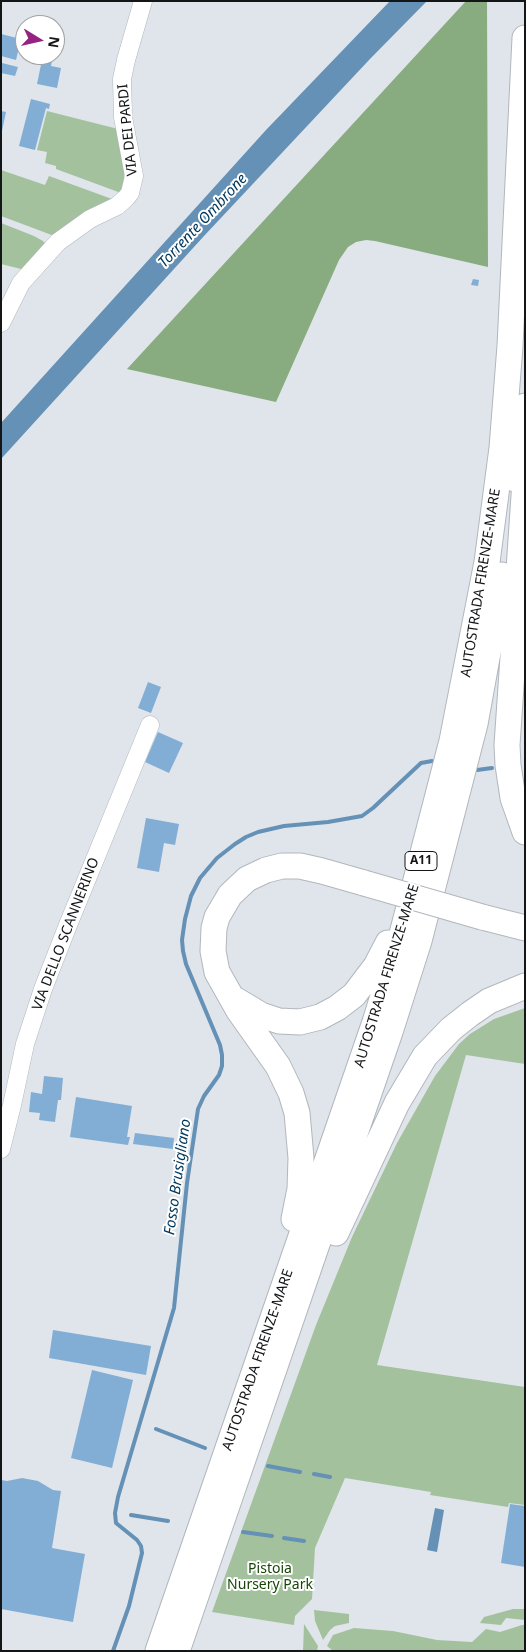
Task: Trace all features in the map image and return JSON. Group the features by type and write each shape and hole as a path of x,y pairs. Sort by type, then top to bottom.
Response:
{"highway":[{"name":"AUTOSTRADA FIRENZE-MARE","path":"178,1651 251,1410 401,938 452,742 487,562 502,448 510,346 525,38"},
{"name":"AUTOSTRADA FIRENZE-MARE","path":"158,1651 251,1410 390,1032 419,941 475,724 486,670 506,545 525,406"},
{"path":"525,482 507,745 513,798 525,832"},
{"path":"230,996 261,1015 270,1019 288,1022 310,1020 337,1008 354,994 376,966 391,936 423,855"},
{"path":"251,1410 300,1189 301,1151 297,1113 286,1081 230,996 217,972 212,939 220,911 237,887 256,874 266,870 292,866 316,869 525,928"},
{"path":"251,1410 393,1111 425,1056 439,1040 470,1014 489,1001 525,986"}],"street":[{"name":"VIA DEI PARDI","path":"1,323 21,283 58,242 84,222 117,206 130,193 134,176 123,117 122,79 143,1"},
{"name":"VIA DELLO SCANNERINO","path":"1,1149 25,1044 43,990 150,725"}],"green space":[{"path":"466,1 487,1 488,267 375,241 356,242 348,247 339,260 276,402 127,369"},
{"path":"47,111 118,129 127,173 121,193 56,169 56,166 45,163 47,152 37,150"},
{"path":"1,170 45,185 49,176 112,199 57,237 1,216"},
{"path":"1,223 34,236 46,244 25,270 1,264"},
{"name":"Pistoia Nursery Park","path":"525,1008 525,1064 466,1055 377,1365 525,1387 525,1505 509,1503 508,1507 430,1495 431,1492 345,1478 315,1548 312,1599 295,1616 294,1625 212,1612 316,1325 352,1237 397,1143 435,1076 459,1044 470,1034 494,1019"},
{"path":"513,1609 525,1609 525,1620 506,1618 501,1625 480,1623 484,1617"},
{"path":"314,1610 349,1614 349,1623 335,1626 323,1640 315,1621"},
{"path":"304,1624 318,1646 317,1651 303,1651"},
{"path":"525,1625 525,1651 333,1651 327,1646 333,1635 354,1628 393,1631 437,1640 472,1642 486,1629 500,1632"}],"water":[{"name":"Torrente Ombrone","path":"390,1 427,1 204,236 1,459 1,423 266,130"},
{"path":"435,1508 444,1510 437,1552 427,1550"}],"building":[{"path":"1,34 15,38 15,60 1,56"},
{"path":"2,63 18,67 15,76 1,73"},
{"path":"41,65 51,65 61,68 57,88 37,84"},
{"path":"31,99 50,104 49,109 46,108 35,150 19,146"},
{"path":"1,111 6,112 2,131 1,131"},
{"path":"473,279 479,280 478,286 471,285"},
{"path":"148,682 161,687 151,713 138,708"},
{"path":"158,732 183,743 169,773 145,762"},
{"path":"146,818 179,824 175,845 164,843 159,872 137,868"},
{"path":"44,1076 63,1078 61,1100 58,1100 55,1122 39,1120 40,1113 29,1112 31,1092 42,1094"},
{"path":"76,1097 132,1106 127,1137 130,1137 128,1145 70,1137"},
{"path":"135,1133 174,1138 173,1149 133,1144"},
{"path":"53,1330 151,1346 146,1375 49,1358"},
{"path":"92,1370 133,1380 112,1468 71,1458"},
{"path":"22,1478 38,1481 53,1490 61,1491 52,1548 85,1554 73,1622 1,1609 1,1480 7,1481"},
{"path":"510,1504 525,1506 525,1567 501,1563"}],"waterway":[{"name":"Fosso Brusigliano","path":"113,1651 129,1606 142,1553 141,1546 137,1540 116,1523 115,1513 118,1497 174,1308 187,1183 198,1109 204,1096 219,1075 222,1066 220,1045 186,964 183,951 182,940 185,919 191,896 200,878 217,858 246,837 284,826 328,822 362,816 421,763 432,761"},
{"name":"Fosso Brusigliano","path":"477,770 492,768"},
{"path":"156,1429 205,1448"},
{"path":"268,1466 300,1472"},
{"path":"314,1474 330,1477"},
{"path":"131,1515 168,1521"},
{"path":"243,1532 272,1536"},
{"path":"284,1538 304,1541"}]}
